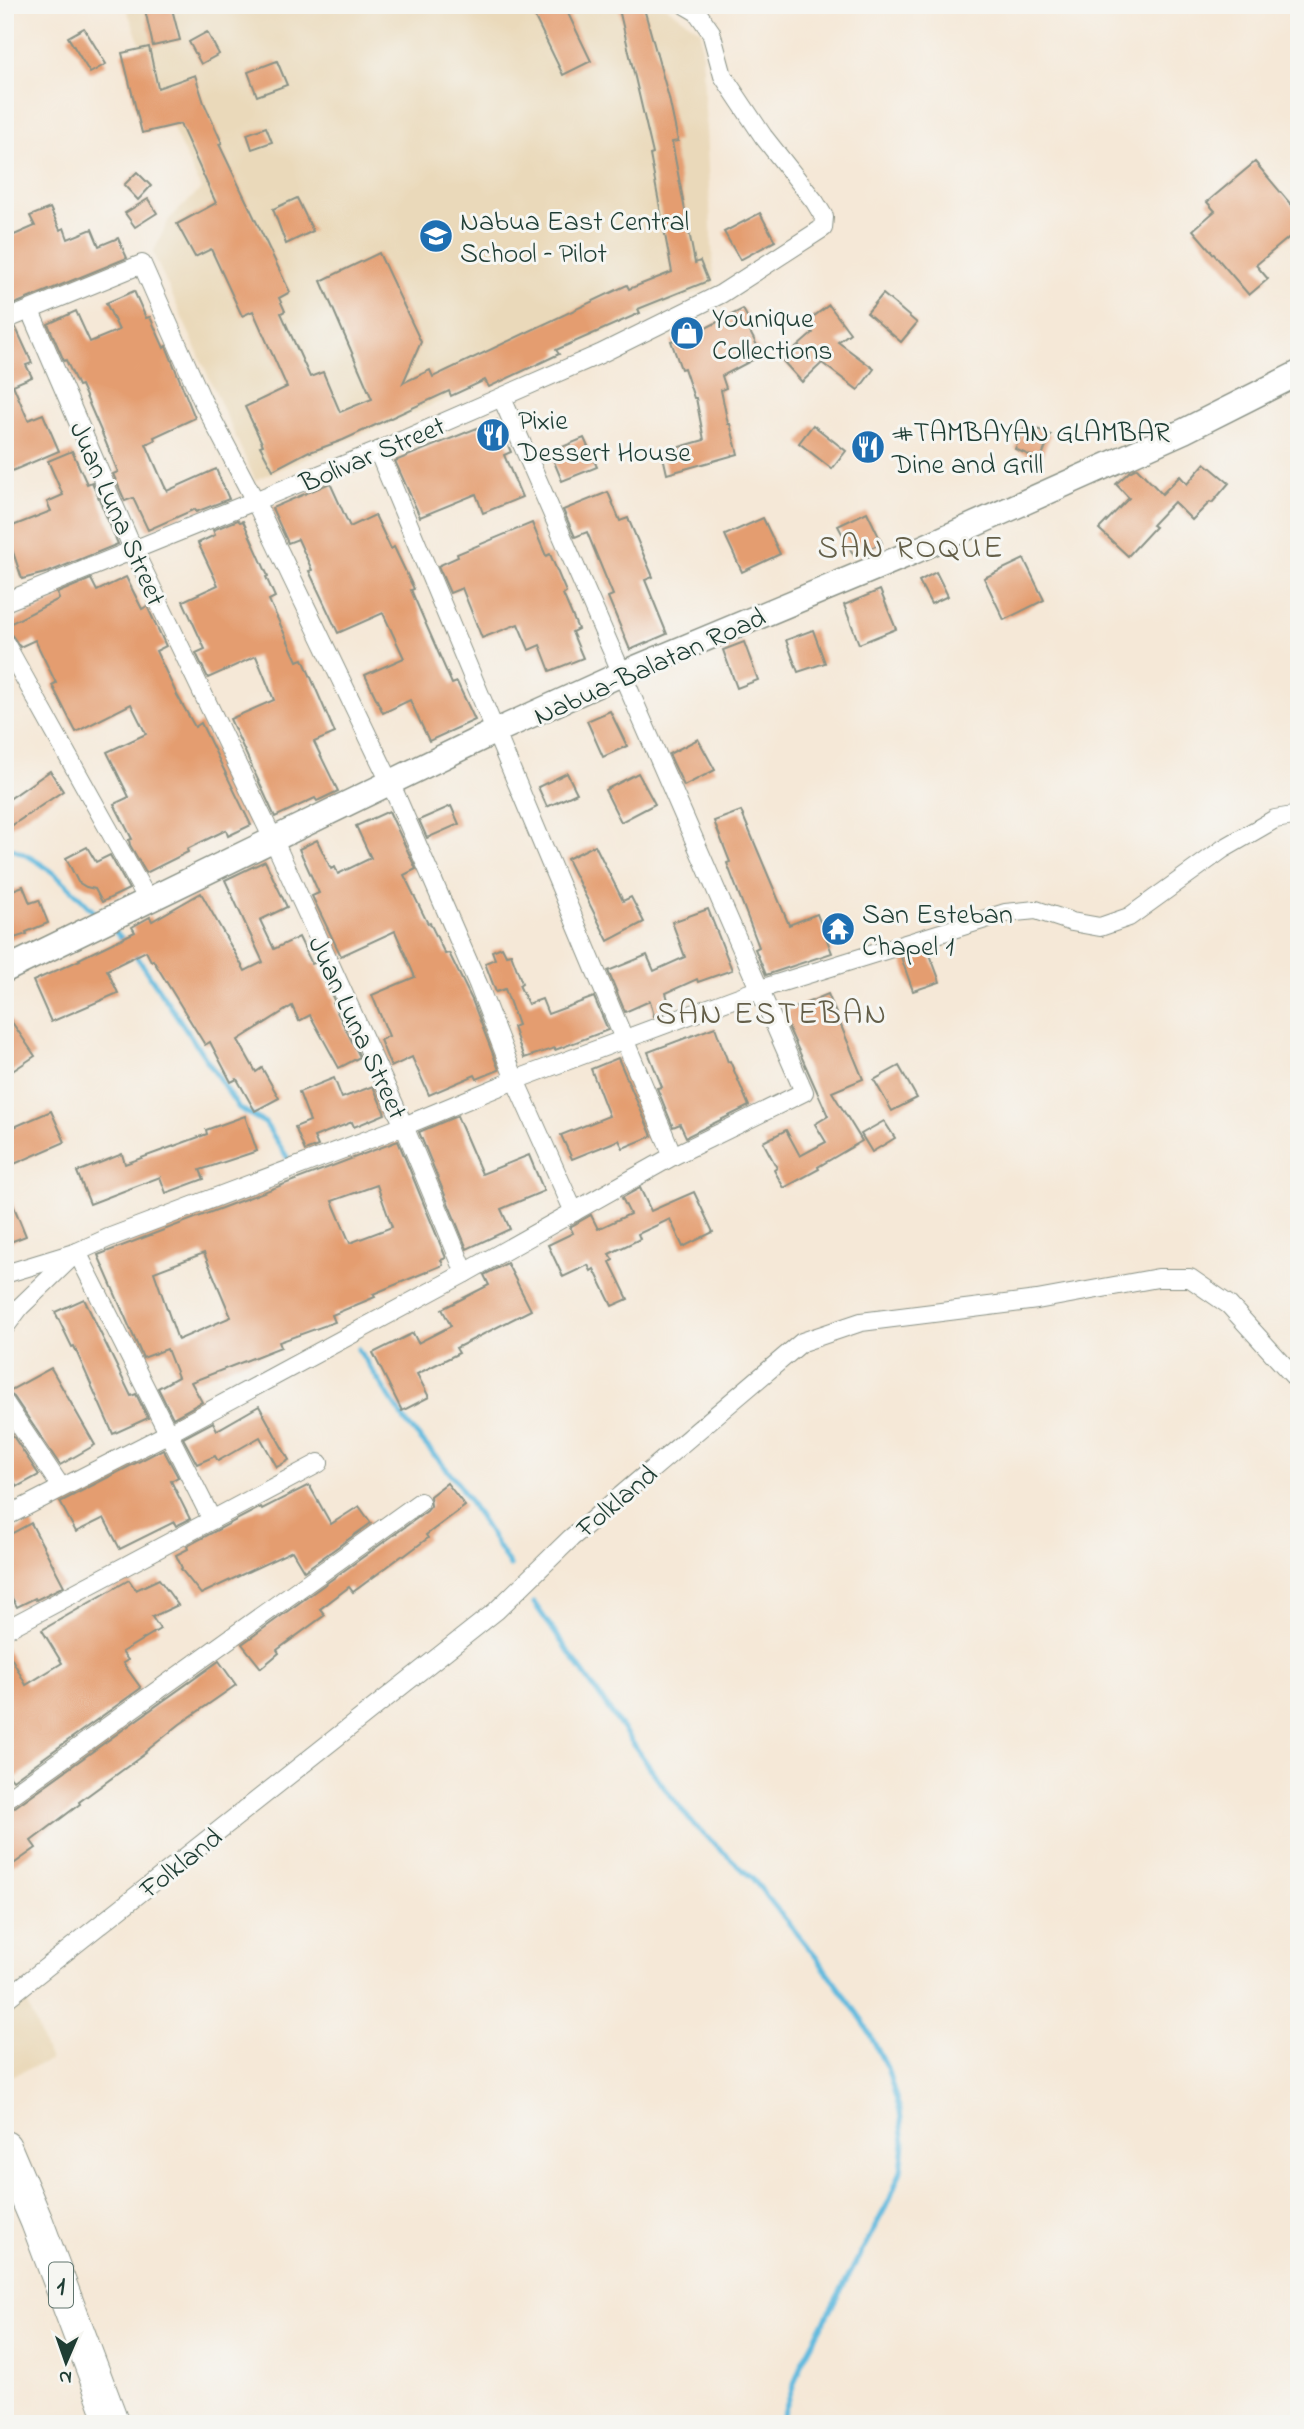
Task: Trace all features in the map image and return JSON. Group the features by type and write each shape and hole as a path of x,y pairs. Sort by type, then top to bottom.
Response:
{"highway":[{"name":"1","path":"5,2147 113,2424"}],"main road":[{"name":"Nabua-Balatan Road","path":"5,970 494,732 621,674 955,533 1184,431 1299,373"}],"street":[{"name":"Bolivar Street","path":"5,602 378,451 600,354 721,294 823,228 824,217 815,202 763,136 723,76 711,32 697,12 685,5"},
{"path":"5,320 142,264 202,400 255,501 390,782 478,984 514,1080 574,1212"},
{"name":"Juan Luna Street","path":"30,311 133,549 274,841 404,1126 465,1273"},
{"path":"5,1517 169,1433 465,1273 673,1156 804,1092 502,398"},
{"path":"378,451 673,1156"},
{"path":"5,643 148,900"},
{"path":"5,1274 77,1252 404,1126 514,1080 760,989 1005,914 1036,910 1072,922 1100,927 1129,918 1223,849 1275,819 1299,815"},
{"path":"5,1326 20,1307 77,1252"},
{"path":"77,1252 212,1520"},
{"name":"Folkland","path":"5,2000 496,1611 571,1538 802,1342 861,1322 1037,1300 1158,1279 1190,1278 1229,1305 1299,1382"},
{"path":"5,1404 61,1487"},
{"path":"5,1630 319,1463"},
{"path":"5,1800 420,1502"}],"shaded area":[{"name":"Nabua East Central School – Pilot","path":"125,5 664,5 701,31 714,285 255,480 153,253 169,219 201,189 176,136"},
{"path":"26,1999 50,2061 5,2078 5,2008"}],"building":[{"path":"144,5 171,5 180,40 153,46"},
{"path":"529,5 564,5 591,61 563,75"},
{"path":"618,5 643,5 678,141 672,142 695,263 700,261 708,281 638,309 640,313 556,350 559,354 489,387 485,380 451,396 449,391 343,440 309,451 273,470 260,446 263,445 245,407 287,387 253,311 242,316 211,249 195,257 177,224 216,203 180,124 142,133 122,53 149,47 158,88 195,75 222,143 219,144 290,292 279,298 285,311 281,313 310,377 323,372 340,412 372,399 321,281 379,253 421,342 403,383 430,370 433,377 627,285 629,289 672,272 650,155 653,154"},
{"path":"84,28 106,64 90,73 68,37"},
{"path":"207,32 219,54 201,64 189,42"},
{"path":"277,61 287,85 257,96 248,72"},
{"path":"266,127 272,142 252,149 247,134"},
{"path":"1255,162 1299,214 1299,229 1256,265 1268,279 1249,295 1193,230 1215,211 1207,202"},
{"path":"137,172 151,186 138,200 124,185"},
{"path":"297,198 313,231 286,244 273,209"},
{"path":"148,199 157,213 135,227 125,213"},
{"path":"50,208 60,230 64,228 68,239 92,229 99,246 118,238 127,258 5,308 5,239 35,226 30,216"},
{"path":"760,213 775,241 740,260 724,232"},
{"path":"134,291 146,318 150,317 164,348 166,346 195,418 154,437 155,440 146,444 164,485 167,491 216,469 229,499 196,512 195,509 148,530 133,498 125,501 113,474 118,472 81,385 78,386 66,360 64,361 48,324 76,311 90,342 119,330 106,303"},
{"path":"883,294 917,323 901,342 867,313"},
{"path":"829,305 850,333 838,342 874,369 858,390 822,363 802,382 782,360 813,333 805,323"},
{"path":"743,309 754,330 750,332 762,355 722,376 726,388 721,390 738,454 667,474 662,452 704,440 696,398 671,341 696,333"},
{"path":"16,328 32,363 26,365 32,377 13,385 28,420 43,414 59,451 5,474 5,331"},
{"path":"497,420 511,452 504,455 522,497 483,513 476,494 420,517 395,461"},
{"path":"1026,424 1051,435 1040,460 1015,449"},
{"path":"813,425 846,451 832,469 799,443"},
{"path":"584,438 597,467 562,481 550,452"},
{"path":"72,451 87,484 92,482 118,544 49,572 22,579 12,549 5,552 5,529 51,511 47,502 63,495 48,461"},
{"path":"1205,463 1229,483 1212,503 1192,520 1174,502 1128,556 1099,529 1129,498 1116,484 1129,472 1137,468 1162,494 1180,476 1187,484"},
{"path":"330,483 350,527 375,515 414,589 411,590 452,684 457,682 475,720 429,741 410,700 383,713 365,675 404,658 383,613 338,633 309,571 312,570 298,539 288,543 272,508"},
{"path":"608,492 620,521 628,518 653,577 645,580 667,634 630,650 608,597 613,595 587,532 575,537 563,510"},
{"path":"867,512 882,543 854,556 838,526"},
{"path":"763,518 780,554 742,572 725,535"},
{"path":"238,520 243,521 268,576 266,577 275,597 269,600 297,661 303,659 335,733 314,742 338,791 317,801 315,798 275,817 230,719 274,700 256,656 208,678 196,653 205,649 183,601 218,585 198,543 215,535 213,530"},
{"path":"532,523 546,556 550,554 566,592 563,594 578,629 572,632 583,658 550,671 540,645 529,650 518,624 482,638 462,588 450,593 438,566 458,557 457,554"},
{"path":"1024,559 1044,600 1004,620 984,578"},
{"path":"936,572 948,596 931,604 919,581"},
{"path":"126,577 142,609 147,606 166,646 156,651 177,695 195,727 201,723 251,825 228,836 226,830 146,873 130,845 129,840 132,839 114,804 129,797 107,752 146,734 131,704 76,732 52,685 56,683 35,640 20,647 11,634 5,632 5,626 59,599 57,593 91,579 97,591"},
{"path":"880,590 896,629 859,644 844,605"},
{"path":"813,630 825,663 798,672 786,640"},
{"path":"744,642 758,680 737,688 723,650"},
{"path":"610,711 627,746 603,757 587,721"},
{"path":"698,739 715,770 684,786 669,754"},
{"path":"50,771 63,791 5,830 5,802"},
{"path":"567,773 577,793 547,807 538,787"},
{"path":"638,773 655,804 621,822 605,790"},
{"path":"451,806 459,824 427,838 419,820"},
{"path":"389,811 416,869 404,875 428,924 430,923 445,954 449,953 472,1000 499,1070 477,1079 475,1075 429,1095 412,1057 391,1067 380,1040 389,1036 372,995 415,977 395,931 341,956 312,896 319,893 299,849 317,840 331,869 335,867 338,874 371,858 356,826"},
{"path":"741,811 789,925 817,914 832,953 766,975 755,949 759,947 714,821"},
{"path":"595,845 623,901 631,897 644,922 608,941 567,859"},
{"path":"87,847 96,862 110,855 129,889 102,902 95,889 78,882 66,858"},
{"path":"265,861 287,907 260,920 274,949 299,937 312,964 316,962 335,1002 333,1004 360,1057 339,1068 310,1015 299,1021 292,1006 238,1040 256,1072 262,1068 279,1098 255,1111 237,1079 231,1082 210,1042 205,1045 146,951 107,970 118,993 51,1022 33,981 135,932 132,927 150,917 152,921 201,893 245,971 263,962 225,880"},
{"path":"23,886 30,903 39,900 48,923 5,941 5,893"},
{"path":"708,909 732,970 698,982 697,979 666,993 671,1010 654,1016 650,1001 625,1012 608,971 647,955 654,971 685,957 672,922"},
{"path":"502,947 506,955 511,954 522,983 519,985 528,1004 542,999 548,1014 594,997 608,1030 555,1050 524,1058 513,1027 518,1025 505,989 496,992 485,963 495,959 492,951"},
{"path":"928,949 940,982 913,991 901,957"},
{"path":"828,994 863,1079 832,1092 862,1141 784,1188 763,1142 786,1130 800,1156 826,1142 815,1124 828,1116 782,1013"},
{"path":"5,1012 35,1056 5,1076"},
{"path":"715,1027 749,1106 686,1137 680,1124 673,1127 657,1088 662,1087 648,1052"},
{"path":"618,1058 652,1136 623,1148 619,1140 572,1159 561,1135 609,1116 591,1069"},
{"path":"899,1066 917,1098 892,1111 874,1080"},
{"path":"334,1078 342,1098 373,1086 385,1114 354,1127 352,1122 314,1137 318,1146 305,1151 295,1127 310,1121 299,1092"},
{"path":"51,1111 65,1142 5,1168 5,1131"},
{"path":"245,1116 257,1151 200,1170 204,1179 166,1193 160,1177 90,1204 77,1172 122,1154 125,1164 207,1134 206,1130"},
{"path":"457,1116 482,1174 529,1155 544,1191 501,1209 510,1229 467,1249 419,1132"},
{"path":"884,1121 895,1138 872,1152 861,1134"},
{"path":"398,1141 446,1258 441,1260 443,1265 373,1294 375,1297 332,1315 335,1322 279,1342 281,1347 191,1382 202,1402 173,1418 158,1388 178,1377 167,1349 143,1358 98,1255","holes":["377,1185 392,1227 350,1243 332,1201","204,1253 231,1317 178,1340 154,1272"]},
{"path":"5,1185 26,1236 5,1244"},
{"path":"640,1188 651,1211 694,1192 713,1232 683,1247 670,1219 638,1234 640,1239 609,1254 613,1260 610,1262 628,1299 612,1306 594,1269 591,1271 588,1265 563,1277 548,1245 573,1233 570,1227 591,1215 598,1229 630,1214 622,1198"},
{"path":"507,1263 531,1310 456,1348 459,1353 417,1374 429,1397 402,1411 373,1353 413,1333 418,1343 451,1326 442,1309 489,1285 484,1275"},
{"path":"84,1299 131,1396 136,1394 148,1418 113,1434 74,1346 72,1347 55,1312"},
{"path":"51,1368 95,1445 60,1465 14,1397 7,1392"},
{"path":"259,1406 289,1460 277,1467 260,1437 218,1461 215,1456 197,1464 183,1438 213,1422 217,1430"},
{"path":"5,1424 39,1475 17,1487 13,1479 5,1484"},
{"path":"163,1449 178,1477 171,1481 190,1519 176,1526 174,1522 120,1549 104,1518 76,1532 60,1502"},
{"path":"447,1483 465,1506 426,1535 428,1538 404,1556 353,1592 349,1587 320,1609 325,1615 277,1650 279,1653 261,1668 242,1644 427,1511 431,1506 430,1496"},
{"path":"309,1485 331,1524 359,1506 371,1523 304,1571 292,1551 201,1594 181,1569 176,1555 188,1549 187,1546 261,1507 262,1509"},
{"path":"31,1523 64,1586 17,1607 5,1585 5,1537"},
{"path":"159,1579 178,1605 152,1617 160,1629 122,1652 128,1660 123,1663 141,1688 13,1780 5,1770 5,1646 26,1685 62,1663 42,1630 129,1580 136,1590"},
{"path":"219,1661 236,1685 180,1724 146,1753 79,1802 80,1804 31,1841 36,1848 5,1870 5,1811 12,1809"}],"waterway":[{"path":"5,846 46,867 99,917"},
{"path":"109,926 127,943"},
{"path":"133,951 239,1108 265,1123 289,1160"},
{"path":"358,1349 405,1421 456,1480 510,1566"},
{"path":"534,1603 663,1786 694,1825 752,1878 816,1957 863,2021 887,2068 900,2111 904,2143 901,2171 889,2201 802,2362 780,2424"}],"place":[{"name":"Nabua East Central School – Pilot","path":"436,236"},
{"name":"Younique Collections","path":"687,333"},
{"name":"Pixie Dessert House","path":"493,435"},
{"name":"#TAMBAYAN GLAMBAR Dine and Grill","path":"868,447"},
{"name":"San Esteban Chapel 1","path":"838,929"}],"district":[{"name":"SAN ROQUE","path":"911,546"},
{"name":"SAN ESTEBAN","path":"772,1012"}]}
